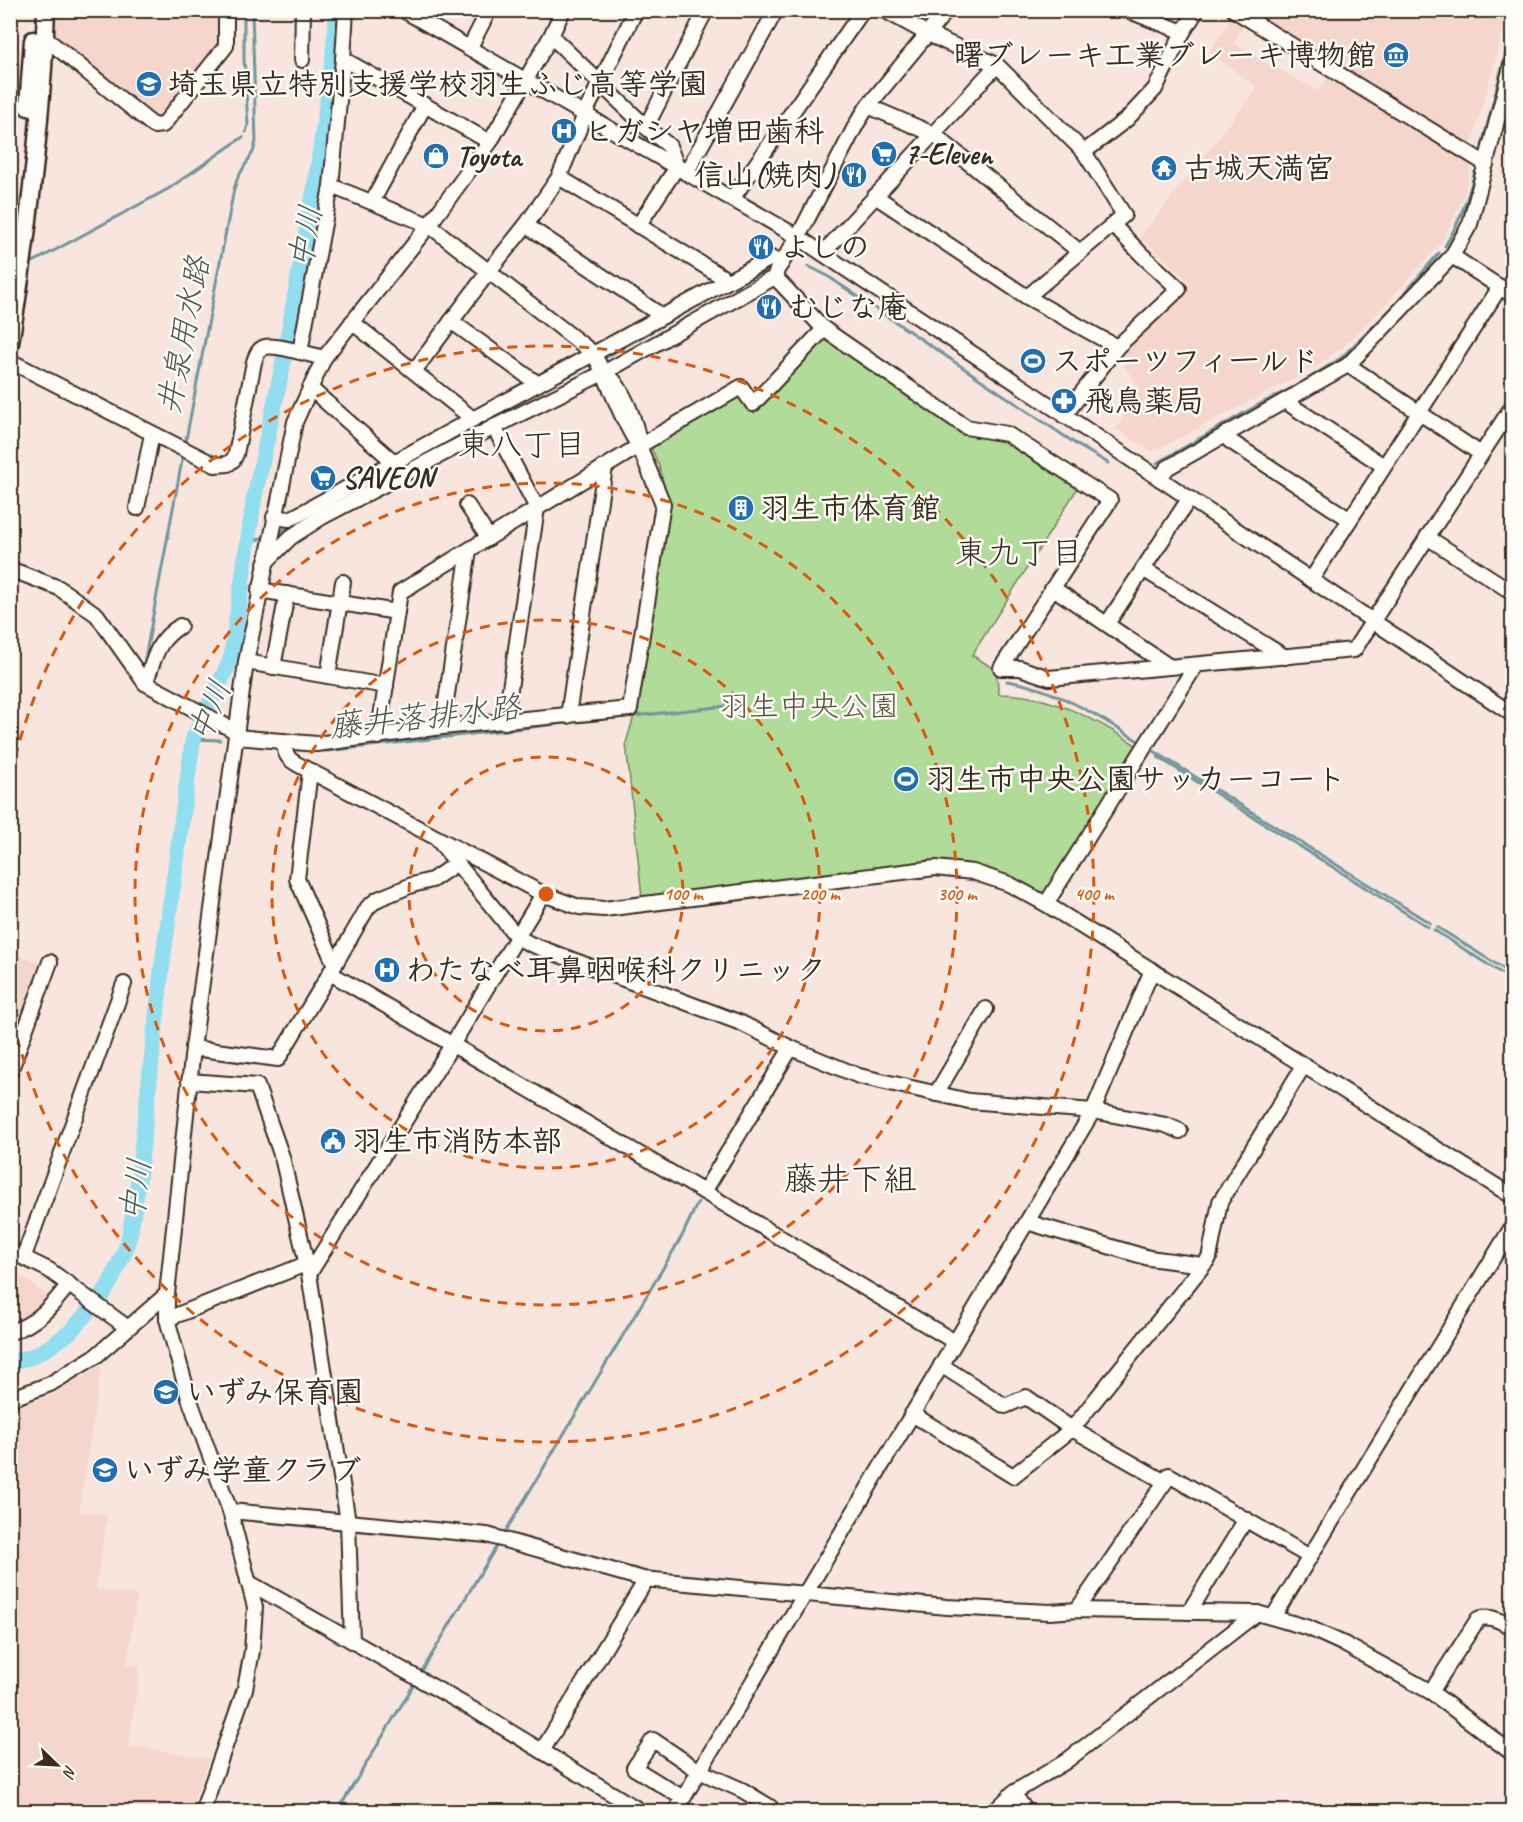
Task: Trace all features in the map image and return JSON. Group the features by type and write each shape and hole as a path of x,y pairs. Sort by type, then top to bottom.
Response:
{"main road":[{"path":"10,266 31,74 34,10"},
{"path":"10,343 22,271 44,66 46,10"}],"street":[{"path":"45,38 154,126 163,125 226,46 226,10"},
{"path":"302,60 303,10"},
{"path":"296,352 331,186 344,59 346,10"},
{"path":"403,10 798,237 1512,714"},
{"path":"469,49 489,10"},
{"path":"202,1812 244,1689 252,1651 255,1607 230,1510 189,1398 167,1319 166,1294 193,1048 246,662 259,590 295,422 324,358 429,225 490,142 551,36 563,10"},
{"path":"414,371 526,225 559,177 600,83 636,10"},
{"path":"646,127 706,10"},
{"path":"638,226 681,170 776,10"},
{"path":"732,199 864,10"},
{"path":"884,10 928,34 997,65 1084,152 1124,215 1027,297"},
{"path":"265,563 291,537 322,517 604,372 775,278 857,123 868,106 947,10"},
{"path":"1127,10 1184,32"},
{"path":"1084,152 1126,119 1155,89 1197,10"},
{"path":"1234,10 1486,164"},
{"path":"551,36 669,146 681,170"},
{"path":"344,59 490,142"},
{"path":"1160,479 1167,468 1348,366 1452,256 1470,224 1512,63"},
{"path":"823,253 997,65"},
{"path":"372,202 425,105"},
{"path":"868,106 933,134 1080,252"},
{"path":"559,177 721,276 726,282"},
{"path":"10,569 59,588 97,615 144,683 236,734 317,744 442,727 630,710 663,504 639,446 638,430 615,380 604,372 593,353 429,225 331,186"},
{"path":"875,196 1027,297 1117,347"},
{"path":"526,225 662,316"},
{"path":"1064,416 1117,347 1179,289 1113,225"},
{"path":"1452,256 1512,295"},
{"path":"274,517 289,519 296,516 771,258 781,264"},
{"path":"775,278 824,329 966,427 1007,434 1110,500 1001,668 1020,668 1049,678 1353,650 1512,410"},
{"path":"1311,580 1500,287"},
{"path":"451,321 538,384"},
{"path":"351,322 488,430 537,508 505,722"},
{"path":"378,737 400,592 639,446 741,387 753,404 824,329"},
{"path":"10,361 215,465 228,464 236,454 256,355 264,347 324,358"},
{"path":"1348,366 1482,454"},
{"path":"310,388 394,462"},
{"path":"1288,400 1292,406 1384,466"},
{"path":"137,508 152,434"},
{"path":"1226,434 1230,441 1349,519"},
{"path":"568,716 605,467"},
{"path":"1107,624 1189,499"},
{"path":"467,505 489,538"},
{"path":"1427,537 1512,592"},
{"path":"442,727 469,550"},
{"path":"1143,569 1285,657"},
{"path":"328,676 343,582"},
{"path":"1053,588 1170,667"},
{"path":"259,590 397,612"},
{"path":"273,667 286,594"},
{"path":"144,683 167,634 180,626"},
{"path":"246,662 386,686"},
{"path":"1046,904 1196,665"},
{"path":"284,741 286,757 310,771 543,894 579,906 604,909 935,868 973,872 1009,884 1046,904 1512,1196"},
{"path":"310,771 297,879 332,969 452,1045 955,1342"},
{"path":"435,835 517,937 530,944 741,1023 791,1048 859,1076 969,1101 1093,1111 1166,1125 1180,1131"},
{"path":"193,1048 278,1059 368,907 378,899 412,885 432,880 457,863"},
{"path":"167,1319 308,1269 452,1045 543,894"},
{"path":"10,1072 50,962"},
{"path":"675,1812 1093,1111 1152,970"},
{"path":"123,1324 75,1288 17,1253 124,984"},
{"path":"936,1094 986,1009"},
{"path":"704,1192 791,1048"},
{"path":"912,1414 1013,1476 1072,1429 1209,1258 1220,1202 1304,1065"},
{"path":"189,1081 257,1086 282,1157 308,1269 348,1522 352,1641"},
{"path":"1027,1222 1149,1258 1203,1265"},
{"path":"1273,1617 1512,1227"},
{"path":"10,1332 22,1329 42,1316 75,1288"},
{"path":"10,1399 50,1384 96,1356 123,1324 166,1294"},
{"path":"941,1365 1005,1406 1026,1397 1072,1429 1165,1482"},
{"path":"1077,1610 1169,1475 1310,1557"},
{"path":"230,1510 487,1535 646,1580 947,1607 1050,1612 1077,1610 1257,1613 1309,1628 1344,1644 1431,1692 1512,1753"},
{"path":"1189,1612 1246,1519"},
{"path":"542,1751 646,1580"},
{"path":"248,1582 542,1751 642,1812"},
{"path":"994,1812 1013,1794 1065,1762 1257,1613"},
{"path":"1431,1692 1478,1619 1490,1617 1512,1627"},
{"path":"683,1798 634,1768 653,1740 699,1771 742,1790 770,1807"},
{"path":"1013,1794 1028,1812"}],"shaded area":[{"name":"埼玉県立特別支援学校羽生ふじ高等学園","path":"55,11 222,11 221,46 160,122 54,39"},
{"path":"1243,11 1508,11 1471,148"},
{"path":"1232,17 1243,25 1234,43 1245,50 1318,91 1330,75 1472,164 1461,203 1441,243 1388,302 1343,347 1290,381 1152,452 1116,429 1141,389 1116,355 1191,283 1140,237 1257,88 1209,52"},
{"path":"11,953 46,965 11,1061"},
{"path":"10,1272 26,1279 49,1298 32,1318 10,1329"},
{"path":"102,1364 79,1511 107,1515 96,1589 137,1595 127,1665 140,1666 129,1746 209,1758 190,1811 11,1811 11,1409 52,1395"}],"green space":[{"name":"羽生中央公園","path":"825,334 965,430 1005,438 1079,486 972,655 996,670 999,694 1037,698 1073,710 1139,747 1046,896 1012,879 976,866 642,898 626,743 636,709 668,503 659,466 650,445 740,392 753,411"}],"waterway":[{"path":"244,10 248,125 246,132"},
{"name":"井泉用水路","path":"185,445 234,189 256,142 252,10"},
{"name":"中川","path":"10,1362 31,1357 70,1332 102,1296 110,1283 125,1251 130,1233 138,1184 162,966 193,739 231,659 254,499 282,369 316,180 333,60 337,10"},
{"path":"1482,146 1512,28"},
{"path":"33,262 168,189 243,137"},
{"path":"1445,246 1463,210 1475,172"},
{"path":"1157,463 1258,405 1298,385 1341,358 1393,307 1439,253"},
{"path":"808,266 826,275 1079,446 1108,463"},
{"path":"603,359 707,300 766,270"},
{"path":"539,391 594,363"},
{"path":"437,446 453,438"},
{"name":"井泉用水路","path":"143,669 183,455"},
{"path":"280,532 300,521"},
{"path":"247,543 264,537"},
{"name":"藤井落排水路","path":"1007,681 1060,697 1093,713 1140,742"},
{"name":"藤井落排水路","path":"578,722 736,705"},
{"name":"藤井落排水路","path":"291,749 328,751 566,723"},
{"name":"藤井落排水路","path":"193,739 220,740"},
{"name":"藤井落排水路","path":"1149,748 1430,923"},
{"name":"藤井落排水路","path":"1160,754 1158,757 1428,927"},
{"name":"藤井落排水路","path":"1437,927 1512,974"},
{"path":"1434,930 1512,980"},
{"path":"504,1534 682,1236 698,1202"},
{"path":"419,1676 499,1542"},
{"path":"337,1812 416,1681"}],"place":[{"name":"曙ブレーキ工業ブレーキ博物館","path":"1396,55"},
{"name":"埼玉県立特別支援学校羽生ふじ高等学園","path":"149,84"},
{"name":"ヒガシヤ増田歯科","path":"564,131"},
{"name":"7-Eleven","path":"884,154"},
{"name":"Toyota","path":"436,156"},
{"name":"古城天満宮","path":"1164,168"},
{"name":"信山(焼肉)","path":"854,175"},
{"name":"よしの","path":"761,247"},
{"name":"むじな庵","path":"769,307"},
{"name":"スポーツフィ一ルド","path":"1033,361"},
{"name":"飛鳥薬局","path":"1064,401"},
{"name":"SAVEON","path":"323,478"},
{"name":"羽生市体育館","path":"741,508"},
{"name":"羽生市中央公園サッカーコート","path":"906,779"},
{"name":"わたなべ耳鼻咽喉科クリニック","path":"387,970"},
{"name":"羽生市消防本部","path":"333,1141"},
{"name":"いずみ保育園","path":"166,1392"},
{"name":"いずみ学童クラブ","path":"105,1470"}],"district":[{"name":"東八丁目","path":"522,444"},
{"name":"東九丁目","path":"1019,552"},
{"name":"藤井下組","path":"850,1178"}]}
